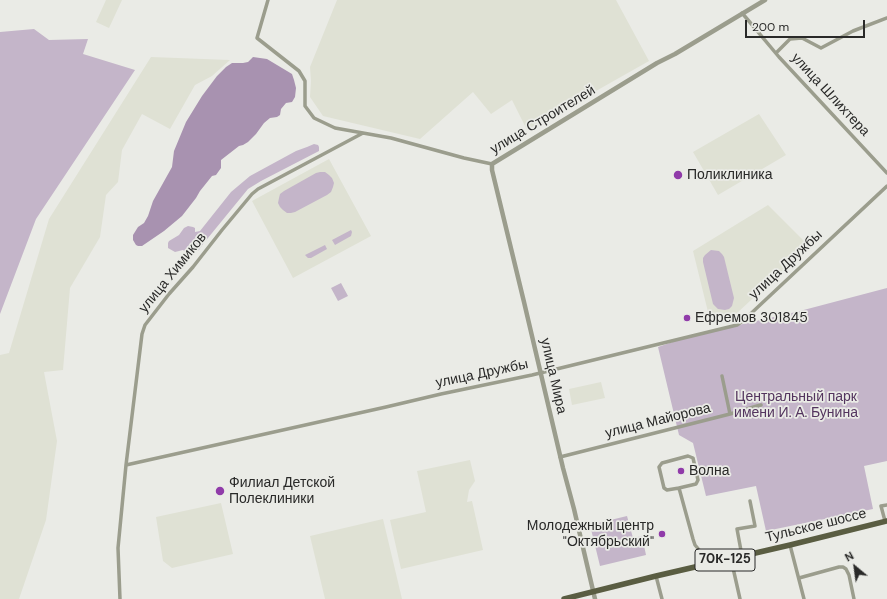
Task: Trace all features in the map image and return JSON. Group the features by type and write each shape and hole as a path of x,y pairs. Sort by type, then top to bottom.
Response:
{"main road":[{"name":"Тульское шоссе","path":"564,599 886,521"}],"street":[{"name":"улица Строителей","path":"268,0 257,38 299,71 304,81 305,106 314,118 335,128 391,138 492,164 657,63 675,54 765,0"},
{"name":"улица Шлихтера","path":"742,13 776,53 887,173"},
{"path":"776,53 790,39 802,38 821,48 853,31 887,18"},
{"name":"улица Химиков","path":"120,599 118,548 126,465 142,334 145,325 252,194 258,189 362,133"},
{"name":"улица Мира","path":"492,164 492,170 595,599"},
{"name":"улица Дружбы","path":"126,465 541,373 737,324 744,320 887,186"},
{"path":"722,376 730,414"},
{"name":"улица Майорова","path":"560,457 760,405"},
{"path":"688,456 693,458 698,480 696,484 680,488 667,490 664,488 659,467 662,463 688,456"},
{"path":"680,488 695,545 710,563"},
{"path":"742,556 737,529 755,526 750,501"},
{"path":"886,521 881,506 887,504"},
{"path":"790,545 804,599"},
{"path":"731,559 740,599"},
{"path":"799,578 843,567 846,569 849,576 854,599"},
{"path":"656,576 662,599"}],"shaded area":[{"path":"106,0 122,0 109,28 96,22"},
{"path":"337,0 616,0 649,61 527,130 512,100 491,114 473,92 420,139 323,116 310,97 310,67"},
{"path":"151,57 230,60 212,76 195,85 170,129 142,114 122,150 118,182 106,195 100,237 70,288 63,370 44,372 57,441 46,520 19,599 0,599 0,355 9,353 49,219"},
{"path":"253,57 267,59 292,74 296,88 295,97 292,102 286,103 281,109 280,115 270,118 264,123 248,142 239,146 221,160 221,168 216,175 212,176 182,216 142,246 136,245 133,240 133,235 148,216 153,201 172,167 174,151 186,122 202,96 226,67 232,63 248,62"},
{"path":"759,114 786,155 718,195 693,152"},
{"path":"329,159 371,236 293,278 252,201"},
{"path":"768,205 809,246 736,314 710,320 693,251"},
{"path":"601,382 605,398 572,405 569,389"},
{"path":"470,460 475,481 469,490 467,502 472,501 483,550 401,569 390,520 426,512 417,471"},
{"path":"221,503 233,554 172,568 163,561 156,517"},
{"path":"383,519 402,599 325,599 310,536"}],"green space":[{"path":"34,29 49,40 88,39 83,54 135,70 36,219 0,314 0,32"},
{"path":"314,144 318,145 319,151 248,189 199,250 188,254 183,250 175,252 168,248 169,241 179,235 184,228 188,226 195,228 195,232 200,231 231,192 250,176 296,151"},
{"path":"320,172 325,172 332,178 334,183 331,192 295,212 287,213 280,207 278,203 280,194"},
{"path":"351,230 351,236 335,245 332,240"},
{"path":"325,245 327,249 311,258 308,258 305,255"},
{"path":"711,250 719,251 724,257 734,298 732,306 729,309 718,309 713,304 703,262 705,255"},
{"path":"341,283 348,296 338,301 331,288"},
{"name":"Центральный парк имени И. А. Бунина","path":"887,288 887,461 864,466 873,509 766,531 756,486 706,496 693,443 679,435 658,347 690,336 796,312"},
{"path":"627,516 633,538 642,536 646,555 600,566 590,525"}],"place":[{"name":"Поликлиника","path":"678,175"},
{"name":"Ефремов 301845","path":"687,318"},
{"name":"Волна","path":"681,471"},
{"name":"Филиал Детской Полеклиники","path":"220,491"},
{"name":"Молодежный центр \"Октябрьский\"","path":"662,534"}]}
